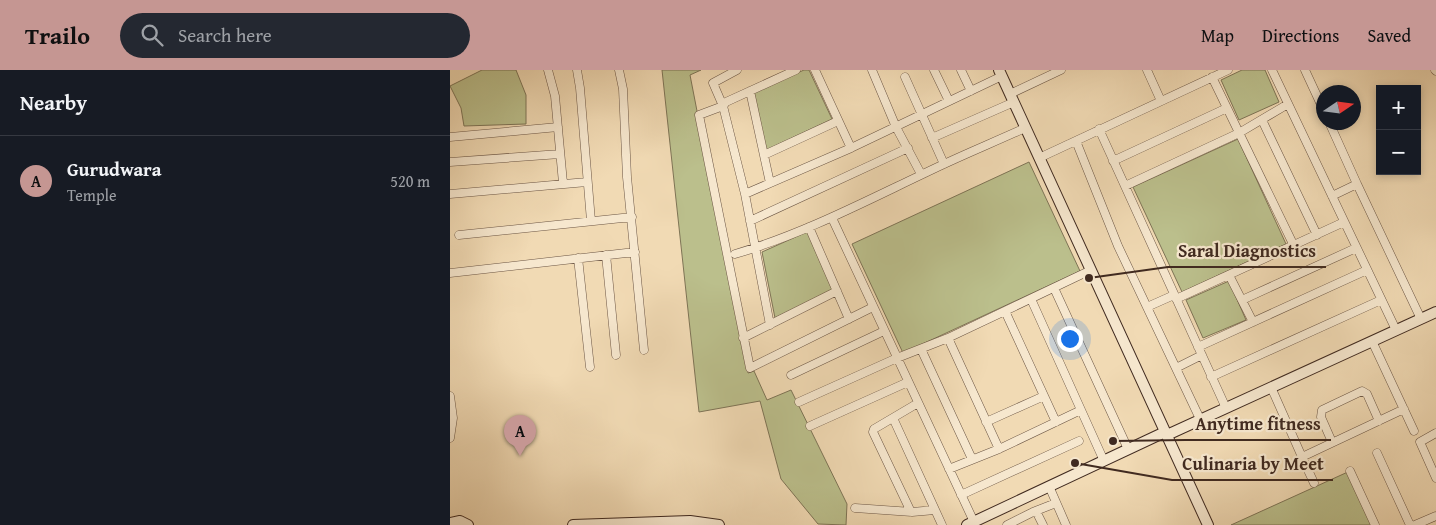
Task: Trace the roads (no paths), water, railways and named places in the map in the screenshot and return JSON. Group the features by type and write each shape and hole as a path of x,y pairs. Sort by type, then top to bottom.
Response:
{"street":[{"path":"548,70 555,96 563,183"},
{"path":"577,70 591,221"},
{"path":"619,70 623,89 627,177 644,350"},
{"path":"737,70 713,83 723,106 745,194 770,325"},
{"path":"796,70 726,102 723,106 699,115 750,368 873,307"},
{"path":"815,70 851,148"},
{"path":"872,70 896,127 921,174"},
{"path":"934,70 949,101"},
{"path":"961,70 971,91"},
{"path":"932,138 1012,98 1043,74 1060,70"},
{"path":"1147,70 1161,101"},
{"path":"1039,158 1228,70"},
{"path":"1272,70 1396,330"},
{"path":"1305,70 1316,94"},
{"path":"745,194 896,127 971,91 1000,73 1208,525"},
{"path":"905,77 944,164"},
{"path":"1212,78 1294,246"},
{"path":"750,91 770,184"},
{"path":"1125,186 1239,133 1288,104"},
{"path":"1113,161 1227,108"},
{"path":"1262,120 1317,235"},
{"path":"764,155 838,121"},
{"path":"450,137 558,127"},
{"path":"735,254 832,218 921,174 1025,128"},
{"path":"1099,129 1226,408"},
{"path":"1333,130 1421,319"},
{"path":"1076,141 1118,246 1201,421"},
{"path":"750,221 908,148"},
{"path":"450,162 560,154"},
{"path":"450,194 587,182"},
{"path":"1332,196 1357,184"},
{"path":"459,235 632,217"},
{"path":"832,218 961,495 969,524 1128,449 1201,421 1436,312"},
{"path":"1147,307 1229,275 1344,222"},
{"path":"809,227 849,319"},
{"path":"1242,300 1356,248"},
{"path":"450,273 635,252"},
{"path":"606,256 616,355"},
{"path":"578,258 590,367"},
{"path":"799,402 897,358 948,338 1091,270"},
{"path":"1198,347 1367,270"},
{"path":"1229,275 1253,322"},
{"path":"1054,288 1128,449"},
{"path":"743,338 837,291"},
{"path":"1031,298 1104,461"},
{"path":"1211,377 1381,300"},
{"path":"1005,311 1056,422"},
{"path":"791,375 884,331"},
{"path":"948,338 998,449"},
{"path":"1372,341 1414,431"},
{"path":"921,349 972,459"},
{"path":"1176,368 1202,355"},
{"path":"810,426 908,382"},
{"path":"1271,387 1314,483"},
{"path":"1332,442 1321,416 1322,410 1362,391 1367,394 1379,421"},
{"path":"450,396 453,418 450,432"},
{"path":"986,422 1044,396"},
{"path":"911,512 873,432 874,429 918,403"},
{"path":"1302,457 1404,409"},
{"path":"949,469 998,449 1081,410"},
{"path":"893,418 942,525"},
{"path":"1436,433 1420,442 1436,478"},
{"path":"961,495 1079,441"},
{"path":"1377,453 1410,525"},
{"path":"1350,471 1375,525"},
{"path":"1049,486 1066,525"},
{"path":"1007,525 1056,503"},
{"path":"855,508 911,512 935,510"},
{"path":"1033,512 1037,514 1043,525"},
{"path":"1415,525 1436,516"},
{"path":"450,522 460,521 468,525"},
{"path":"573,525 690,521 718,525"}],"place":[{"name":"Saral Diagnostics","path":"1089,278"},
{"name":"Anytime fitness","path":"1113,441"},
{"name":"Gurudwara","path":"520,456"},
{"name":"Culinaria by Meet","path":"1075,463"}]}
